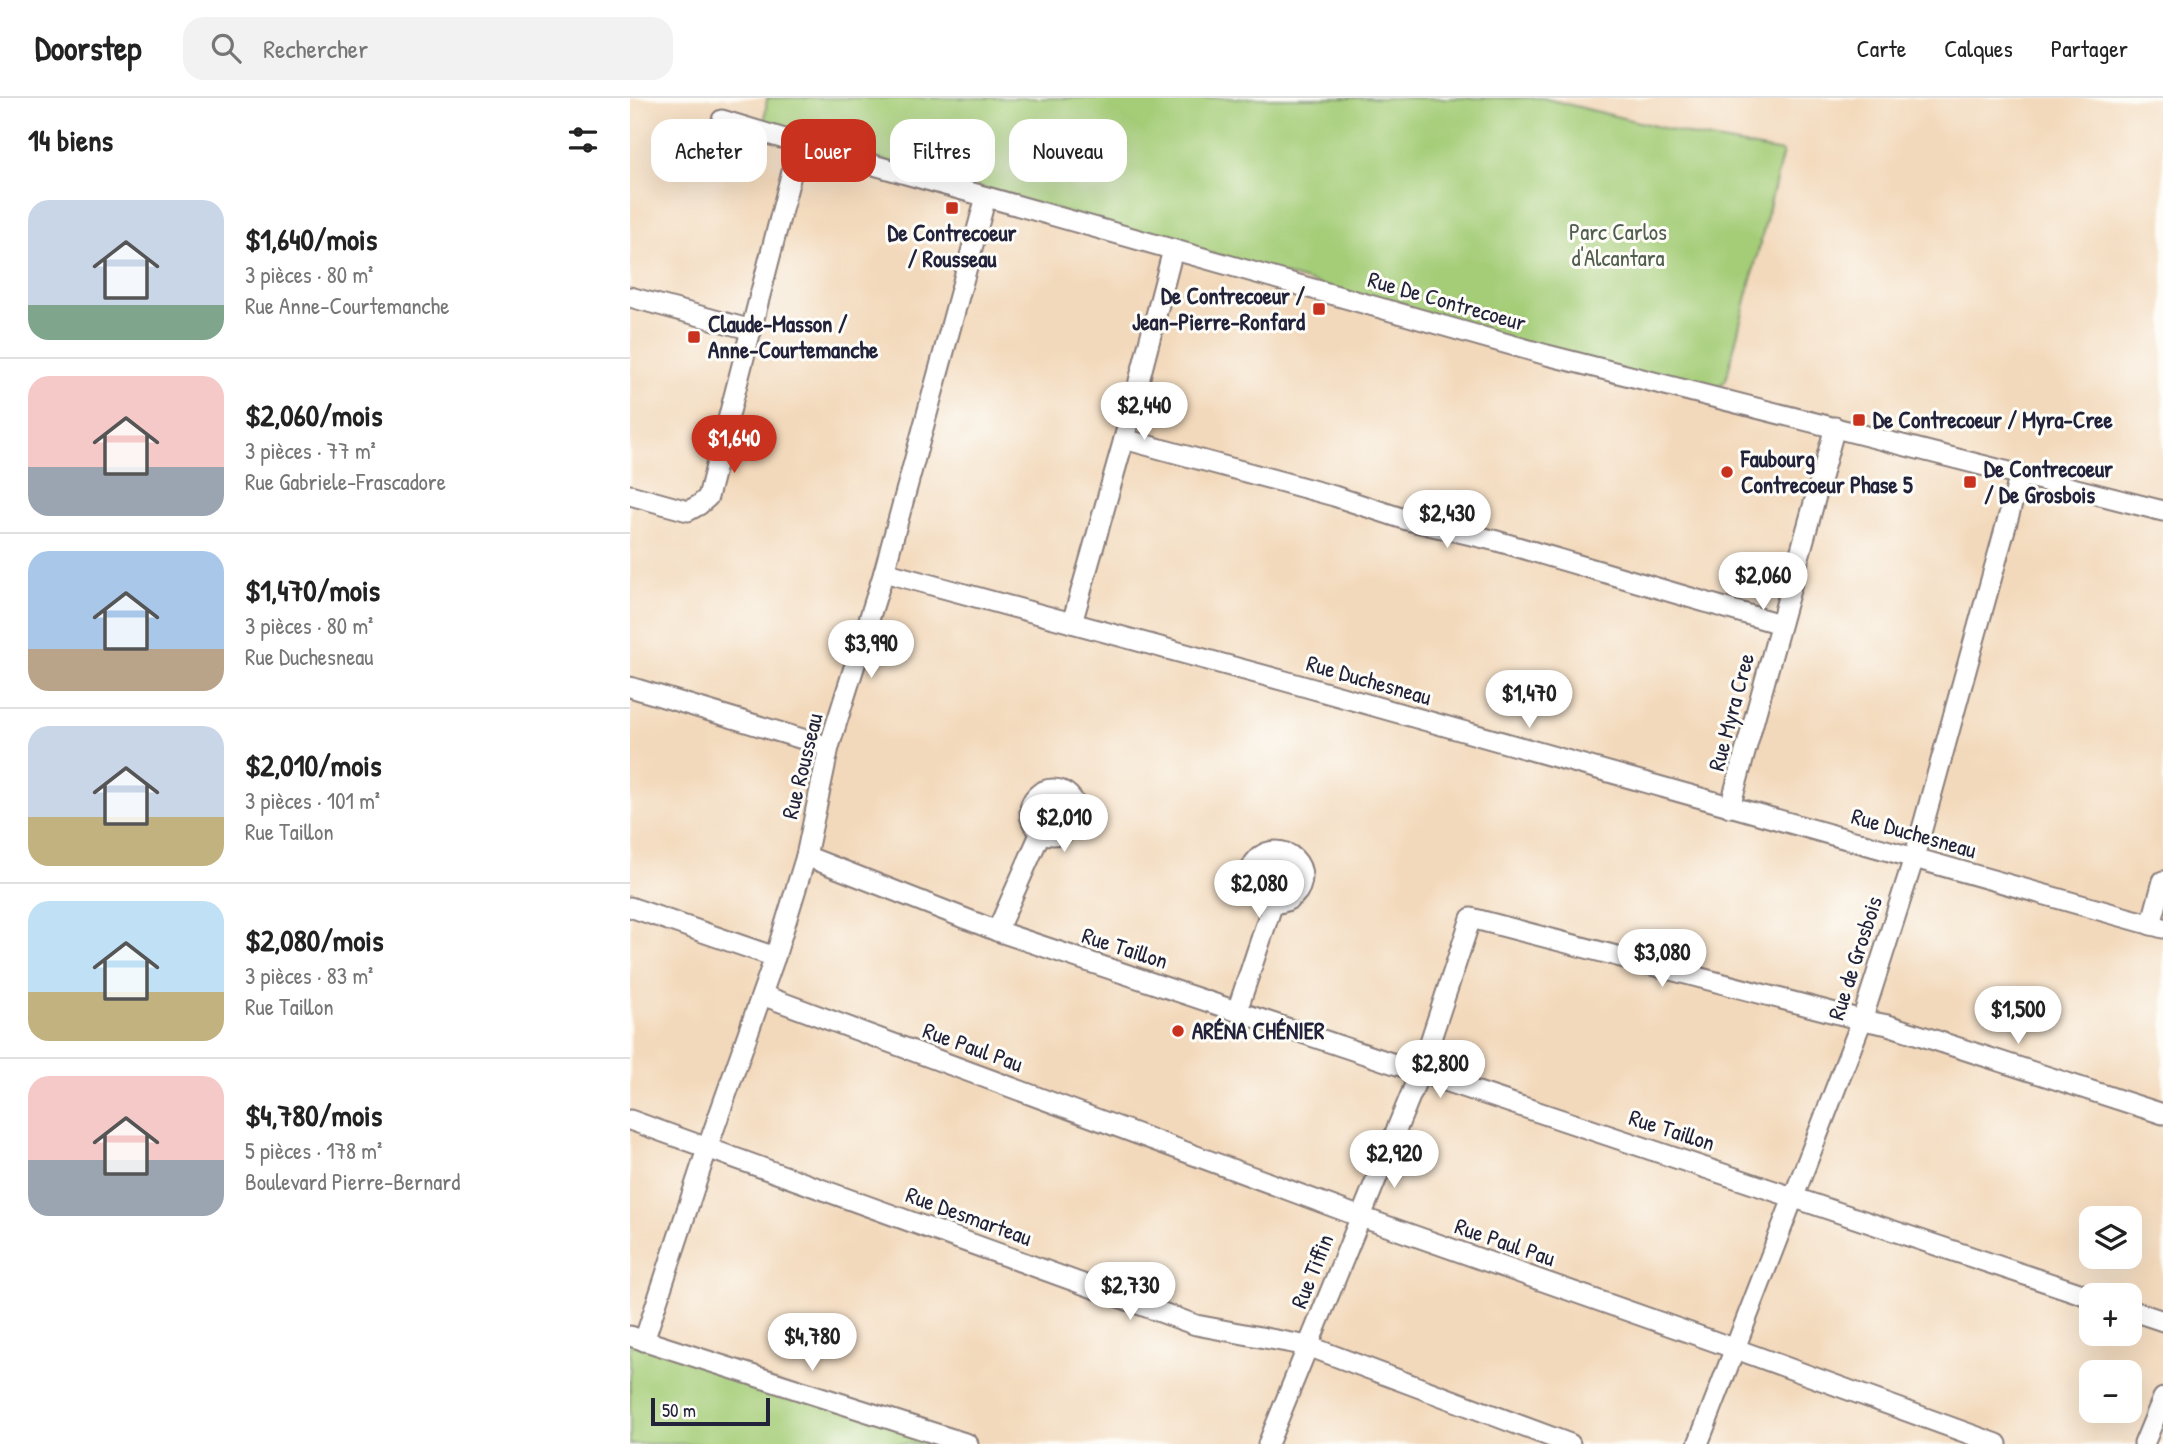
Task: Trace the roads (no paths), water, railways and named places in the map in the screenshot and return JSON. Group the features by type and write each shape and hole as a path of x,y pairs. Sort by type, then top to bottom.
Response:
{"street":[{"name":"Rue De Contrecoeur","path":"876,166 1547,355 2163,511"},
{"path":"630,495 688,511 708,497 789,182"},
{"name":"Rue Rousseau","path":"637,1338 762,995 806,856 829,747 884,572 986,197"},
{"path":"1073,623 1173,250"},
{"path":"630,297 752,330"},
{"name":"Rue Myra Cree","path":"1730,807 1836,428"},
{"path":"1124,439 1334,496 1407,520 1497,541 1780,624"},
{"name":"Rue de Grosbois","path":"1698,1444 1862,1020 1914,858 2020,475"},
{"name":"Rue Duchesneau","path":"884,572 1285,681 2157,926"},
{"path":"630,687 829,747"},
{"path":"997,931 1041,832"},
{"name":"Rue Taillon","path":"806,856 997,931 2079,1293"},
{"path":"2157,926 2163,881"},
{"path":"1237,1011 1273,903"},
{"path":"630,907 775,957"},
{"name":"Rue Tiffin","path":"1268,1444 1420,1072 1471,918 1862,1020"},
{"name":"Rue Paul Pau","path":"762,995 1361,1217 1997,1444"},
{"path":"1862,1020 1888,1025 2163,1114"},
{"name":"Rue Desmarteau","path":"630,1120 708,1146 1196,1325 1308,1346 1570,1444"},
{"path":"2142,1314 2163,1321"},
{"path":"637,1338 968,1444"},
{"path":"2144,1444 2163,1398"}],"place":[{"name":"De Contrecoeur / Rousseau","path":"952,208"},
{"name":"De Contrecoeur / Jean-Pierre-Ronfard","path":"1319,309"},
{"name":"Claude-Masson / Anne-Courtemanche","path":"694,337"},
{"name":"De Contrecoeur / Myra-Cree","path":"1859,420"},
{"name":"Faubourg Contrecoeur Phase 5","path":"1727,472"},
{"name":"De Contrecoeur / De Grosbois","path":"1970,482"},
{"name":"ARÉNA CHÉNIER","path":"1178,1031"}],"park label":[{"name":"Parc Carlos d'Alcantara","path":"1618,245"}]}
